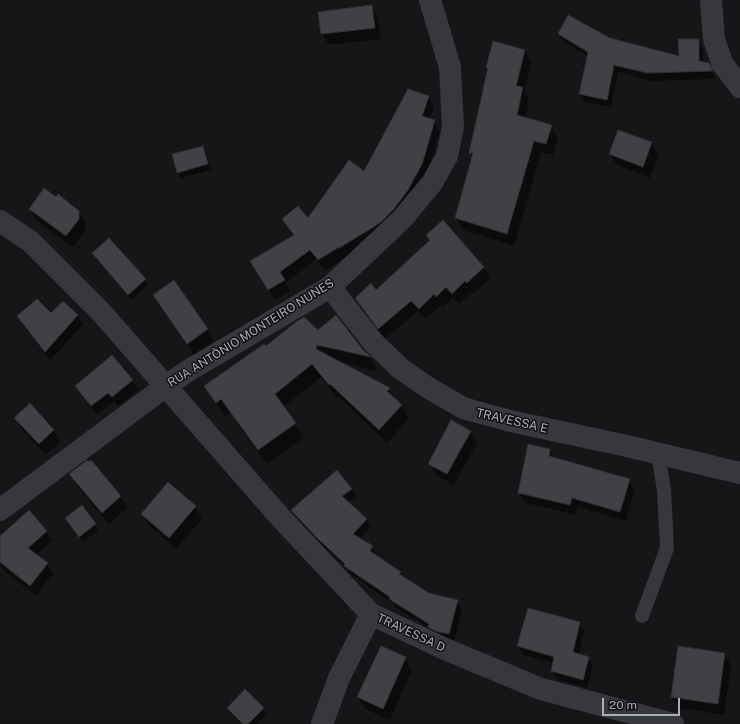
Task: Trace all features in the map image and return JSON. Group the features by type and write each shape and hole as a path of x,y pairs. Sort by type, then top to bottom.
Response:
{"street":[{"name":"RUA ANTÔNIO MONTEIRO NUNES","path":"0,510 186,372 330,286 402,219 432,183 447,156 453,127 450,67 430,0"},
{"path":"711,0 714,39 722,63 740,87"},
{"name":"TRAVESSA D","path":"0,220 30,241 96,306 280,517 370,614 445,649 541,690 673,724"},
{"name":"TRAVESSA E","path":"330,286 373,342 401,369 427,388 463,408 510,421 740,473"},
{"path":"322,724 339,678 370,614"}],"lane":[{"path":"642,616 667,548 664,490 658,454"}],"building":[{"path":"372,5 375,28 321,34 318,12"},
{"path":"568,15 610,38 679,56 678,39 699,39 699,61 709,63 713,71 647,73 614,65 607,100 579,94 588,52 558,34"},
{"path":"493,41 525,50 516,86 523,87 517,115 552,125 546,144 534,141 507,234 455,218 473,153 469,153"},
{"path":"408,89 429,96 422,116 435,120 422,164 408,190 393,210 381,222 318,260 310,250 280,272 285,280 268,290 250,261 294,235 282,219 298,206 308,218 349,160 364,171"},
{"path":"618,130 652,142 643,167 609,154"},
{"path":"203,146 208,164 177,173 172,154"},
{"path":"44,188 56,197 58,194 79,211 79,219 66,236 29,209"},
{"path":"443,220 484,267 467,283 465,281 452,294 446,287 436,297 434,294 419,309 411,301 378,329 355,298 371,283 376,290 430,240 426,235"},
{"path":"109,238 146,279 128,295 92,253"},
{"path":"174,280 208,329 187,344 153,295"},
{"path":"37,299 51,313 63,301 78,315 45,352 17,316"},
{"path":"336,315 363,350 371,357 317,345 316,349 390,388 387,391 402,405 379,430 330,384 329,385 312,364 275,394 296,423 258,450 221,399 216,403 204,386 264,344 266,346 304,317 318,330"},
{"path":"112,355 133,380 112,397 108,393 91,406 75,386"},
{"path":"30,403 54,430 39,444 14,418"},
{"path":"451,420 471,431 447,474 428,464"},
{"path":"528,444 550,449 549,456 630,479 620,512 572,498 570,505 518,493"},
{"path":"86,461 92,461 121,496 102,513 69,474"},
{"path":"337,470 352,489 342,496 367,519 353,534 373,546 370,551 401,572 399,574 429,593 458,600 449,634 435,631 428,627 429,624 389,599 390,597 344,566 345,564 316,537 291,510"},
{"path":"168,482 196,506 169,538 141,514"},
{"path":"82,505 96,524 79,537 65,518"},
{"path":"29,510 47,531 28,548 48,563 30,586 0,562 0,536"},
{"path":"528,608 580,622 573,652 589,657 583,680 551,671 554,657 517,646"},
{"path":"381,646 406,657 383,709 357,697"},
{"path":"678,646 725,653 718,704 671,697"},
{"path":"245,689 264,708 248,724 243,724 227,708"}]}
